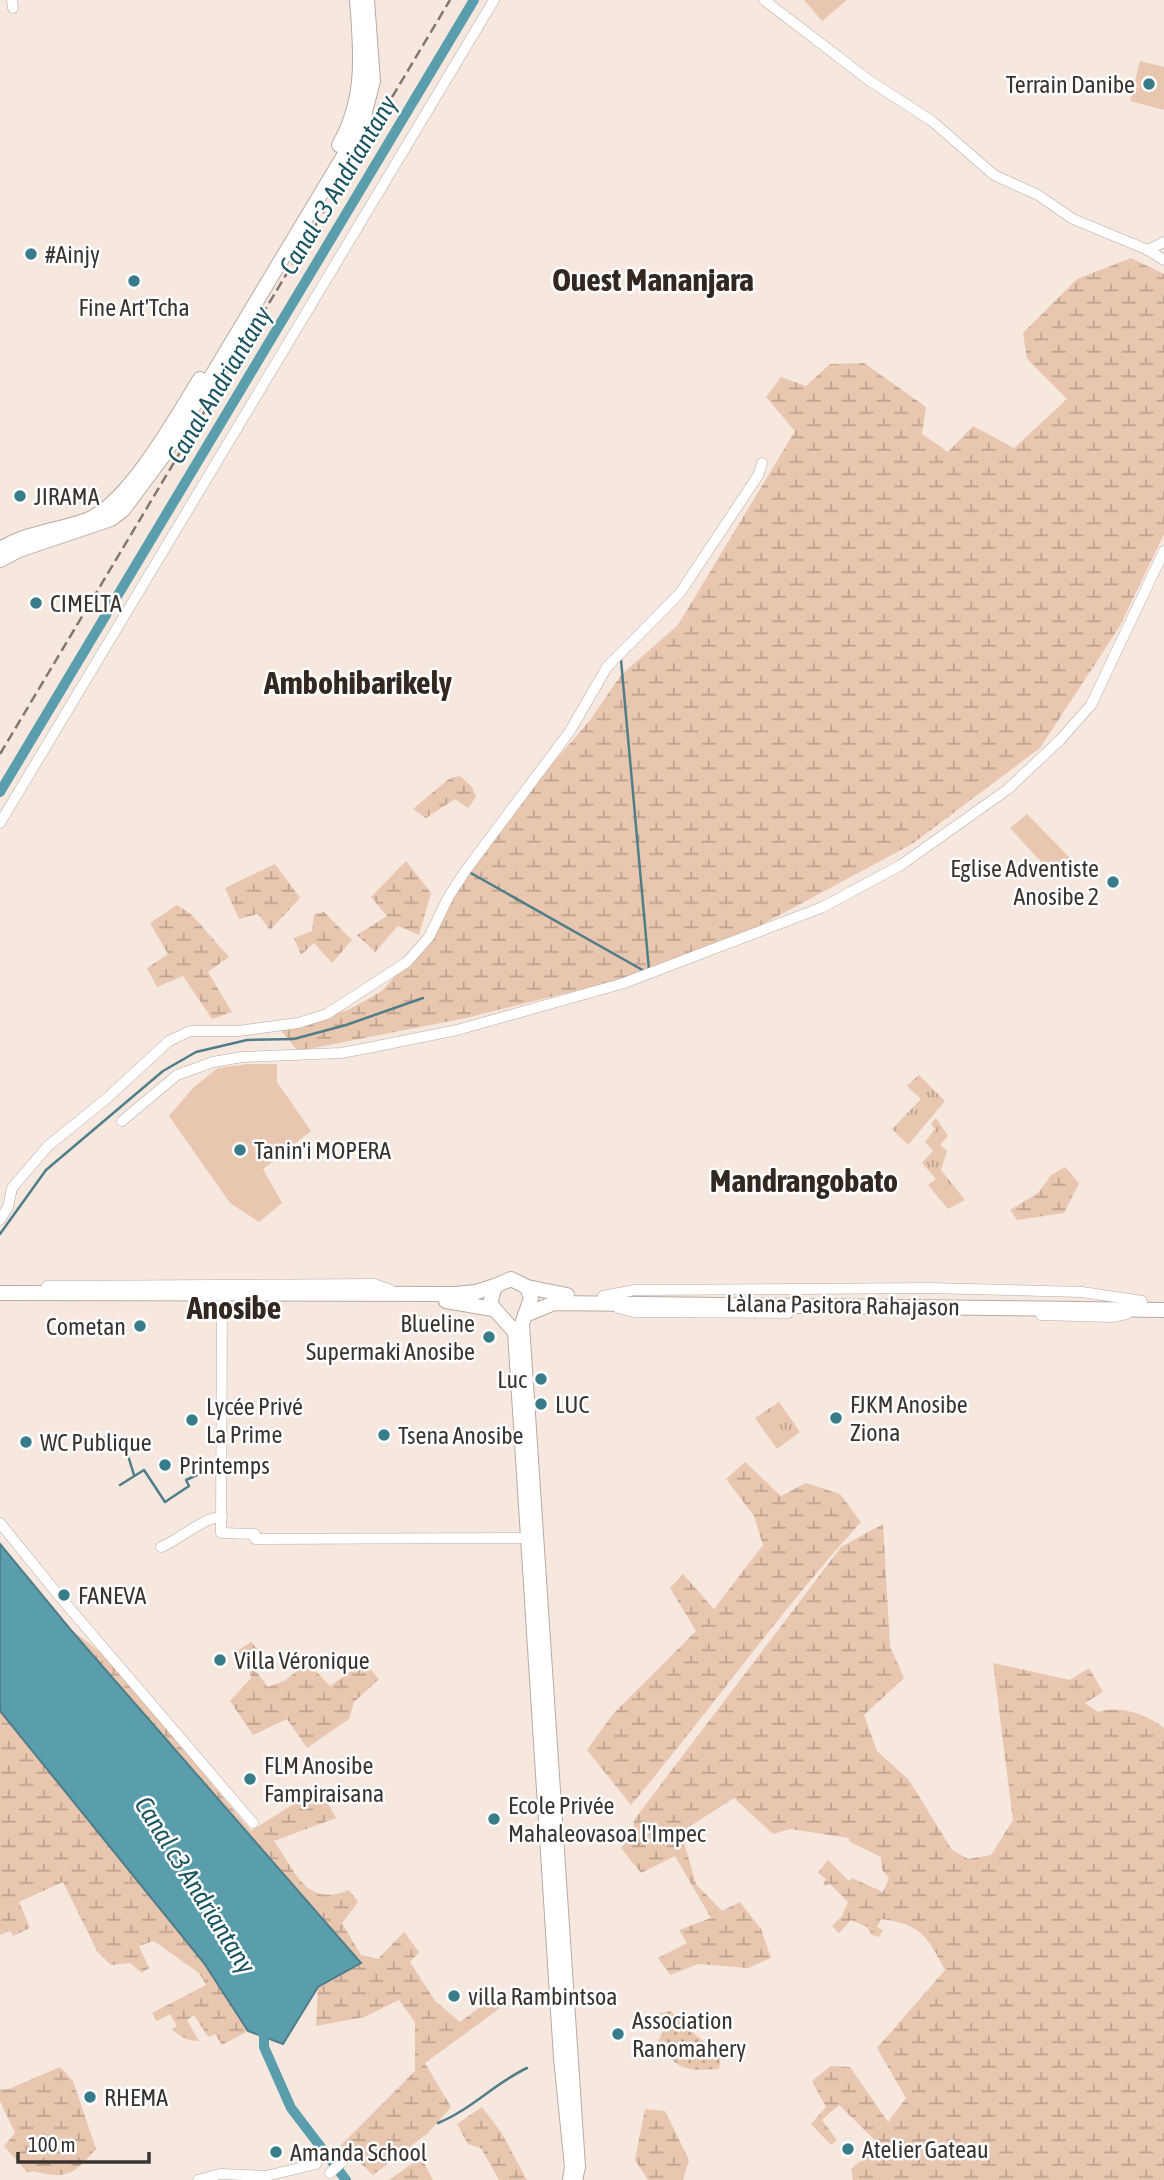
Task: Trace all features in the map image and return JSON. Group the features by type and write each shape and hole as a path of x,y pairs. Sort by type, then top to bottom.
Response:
{"main road":[{"path":"0,549 15,540 86,520 107,510 134,480 195,386 348,130 362,72 357,0"},
{"path":"0,560 19,550 111,519 123,510 166,452 360,127 373,81 367,0"},
{"path":"0,1293 455,1294 495,1286 511,1279 527,1287 531,1305 522,1324 578,2167 575,2180"},
{"path":"493,1309 490,1297 495,1286"},
{"name":"Làlana Pasitora Rahajason","path":"527,1287 553,1295 604,1300"},
{"path":"0,1300 456,1302 493,1309 507,1320 515,1332 561,2058 572,2167 570,2180"},
{"name":"Làlana Pasitora Rahajason","path":"525,1315 554,1303 604,1300 1144,1305 1164,1301"},
{"name":"Làlana Pasitora Rahajason","path":"1144,1305 1164,1310"},
{"path":"507,1320 525,1315"}],"street":[{"path":"0,822 494,0"},
{"path":"764,0 870,81 932,121 994,175 1038,195 1073,219 1147,250 1164,260"},
{"path":"1147,250 1164,242"},
{"path":"0,1220 8,1207 12,1188 48,1146 106,1099 169,1041 190,1031 238,1031 298,1023 327,1014 407,962 429,937 449,896 466,870 570,731 607,667 680,593 759,474 762,463"},
{"path":"122,1121 177,1075 213,1062 242,1057 341,1053 457,1030 610,986 823,907 901,865 1008,789 1060,740 1091,705 1164,551"},
{"path":"0,1287 374,1284 395,1292"},
{"path":"222,1304 221,1533 255,1534 255,1539 528,1538"},
{"path":"160,1547 178,1540 210,1517 222,1517"},
{"path":"0,1523 253,1823"},
{"path":"330,2174 345,2159"},
{"path":"198,2180 220,2174 266,2176 316,2164"}],"green space":[{"path":"804,0 847,0 822,21"},
{"name":"Terrain Danibe","path":"1140,61 1164,67 1164,110 1130,101"},
{"path":"1131,258 1164,274 1164,534 1120,626 1040,748 912,844 750,931 648,973 466,1018 298,1051 278,1027 307,1024 350,1009 382,991 434,931 482,845 591,719 621,675 678,625 795,431 766,397 781,377 806,386 830,364 864,363 926,407 922,434 948,452 973,426 1014,448 1067,399 1027,359 1023,333 1077,279"},
{"path":"460,776 472,787 476,797 468,808 455,799 426,818 413,809 450,778"},
{"path":"1027,814 1078,866 1058,880 1010,828"},
{"path":"406,861 431,893 419,935 398,926 375,952 357,935 387,916 371,897"},
{"path":"275,864 300,898 270,930 258,914 239,919 225,888"},
{"path":"177,905 191,914 229,957 208,972 232,1012 212,1019 183,976 157,987 147,968 168,954 150,923"},
{"path":"324,912 352,940 332,963 314,943 301,955 294,938 312,931 314,914"},
{"name":"Tanin'i MOPERA","path":"277,1064 277,1082 311,1131 263,1169 282,1203 259,1222 230,1203 169,1116 194,1087 218,1068"},
{"path":"919,1075 945,1101 908,1145 892,1129 921,1099 907,1086"},
{"path":"936,1118 948,1136 940,1145 947,1151 941,1170 965,1200 948,1209 928,1185 936,1179 922,1163 933,1151 925,1142 935,1129 931,1123"},
{"path":"1065,1167 1079,1183 1064,1213 1017,1220 1010,1210 1038,1193 1051,1175"},
{"path":"779,1402 800,1432 777,1449 755,1418"},
{"path":"745,1462 781,1496 806,1483 840,1494 861,1522 801,1591 631,1805 587,1750 613,1714 696,1631 670,1588 683,1574 714,1609 763,1545 754,1516 726,1479"},
{"path":"883,1524 890,1646 904,1678 864,1715 877,1751 909,1780 952,1850 968,1859 991,1855 1013,1820 993,1663 1070,1680 1089,1668 1103,1692 1085,1703 1098,1712 1132,1712 1164,1728 1164,2180 853,2180 851,2169 880,2145 839,2105 822,2120 837,2140 831,2145 811,2124 826,2107 812,2081 831,2066 850,2067 888,2122 906,2098 877,2048 945,1970 927,1940 905,1924 881,1919 877,1927 883,1930 879,1937 872,1935 867,1927 851,1920 839,1933 832,1926 842,1916 848,1902 830,1884 825,1886 823,1883 826,1879 818,1873 828,1860 849,1881 852,1878 883,1892 889,1878 882,1870 881,1857 850,1842 849,1838 790,1829 773,1834 734,1798 681,1832 696,1884 722,1911 740,1902 761,1929 771,1958 748,1968 698,1964 670,1975 658,1958 687,1943 679,1930 711,1918 675,1856 641,1873 621,1848 633,1833 634,1820 841,1547"},
{"path":"70,1629 107,1657 251,1831 319,1788 336,1818 274,1841 296,1875 312,1891 334,1894 349,1890 358,1902 342,1923 361,1955 378,1959 404,1932 419,1952 410,1962 435,2001 460,2022 491,1999 500,2008 425,2063 451,2107 428,2133 373,2175 341,2145 415,2071 415,2022 399,2000 364,2017 316,2026 318,1987 360,1963"},
{"path":"251,1642 264,1657 255,1670 268,1687 284,1681 308,1663 330,1686 364,1662 379,1679 354,1702 349,1719 307,1748 287,1719 253,1735 230,1701 251,1678 248,1663 237,1651"},
{"path":"0,1711 204,1963 248,2031 222,2045 215,2034 208,2037 194,2015 187,2020 199,2041 175,2032 172,2029 177,2026 170,2014 157,2021 152,2013 206,1985 199,1973 154,1941 139,1946 149,1968 142,1973 130,1963 111,1965 97,1951 63,1882 19,1902 30,1928 13,1936 10,1931 0,1935"},
{"path":"671,2011 683,2025 721,2055 719,2069 690,2069 677,2064 671,2058 658,2041 664,2030 656,2014"},
{"path":"60,2067 73,2081 96,2149 69,2173 28,2173 4,2146 15,2133 0,2101 0,2089 9,2089"},
{"path":"482,2107 501,2132 527,2180 499,2180 481,2148 468,2144 457,2124"},
{"path":"645,2109 665,2111 689,2160 683,2180 648,2180 635,2160"},
{"path":"421,2157 433,2180 389,2180"}],"water":[{"path":"0,1544 70,1629 361,1963 318,1987 283,2044 248,2031 204,1963 0,1711"}],"waterway":[{"name":"Canal c3 Andriantany","path":"0,786 474,0"},
{"name":"Canal c3 Andriantany","path":"0,792 474,0"},
{"path":"621,660 649,970"},
{"path":"469,872 646,972"},
{"name":"Canal Andriantany","path":"0,1234 46,1170 163,1071 196,1052 247,1040 294,1039 346,1025 423,998"},
{"path":"96,1444 112,1433 126,1449 134,1475"},
{"path":"120,1485 144,1470 165,1502 189,1486 186,1480 217,1466"},
{"name":"Canal c3 Andriantany","path":"258,2025 264,2035 264,2047 291,2108 346,2180"},
{"path":"438,2123 462,2111 527,2068"}],"railway":[{"path":"0,754 450,0"}],"place":[{"name":"Terrain Danibe","path":"1149,84"},
{"name":"#Ainjy","path":"31,254"},
{"name":"Fine Art'Tcha","path":"134,281"},
{"name":"JIRAMA","path":"20,496"},
{"name":"CIMELTA","path":"36,603"},
{"name":"Eglise Adventiste Anosibe 2","path":"1113,882"},
{"name":"Tanin'i MOPERA","path":"240,1150"},
{"name":"Cometan","path":"140,1326"},
{"name":"Blueline Supermaki Anosibe","path":"489,1337"},
{"name":"Luc","path":"541,1379"},
{"name":"LUC","path":"541,1404"},
{"name":"FJKM Anosibe Ziona","path":"836,1418"},
{"name":"Lycée Privé La Prime","path":"192,1420"},
{"name":"Tsena Anosibe","path":"384,1435"},
{"name":"WC Publique","path":"26,1442"},
{"name":"Printemps","path":"165,1465"},
{"name":"FANEVA","path":"64,1595"},
{"name":"Villa Véronique","path":"220,1660"},
{"name":"FLM Anosibe Fampiraisana","path":"250,1779"},
{"name":"Ecole Privée Mahaleovasoa l'Impec","path":"494,1819"},
{"name":"villa Rambintsoa","path":"454,1996"},
{"name":"Association Ranomahery","path":"618,2034"},
{"name":"RHEMA","path":"90,2097"},
{"name":"Atelier Gateau","path":"848,2149"},
{"name":"Amanda School","path":"276,2152"}],"district":[{"name":"Ouest Mananjara","path":"653,279"},
{"name":"Ambohibarikely","path":"358,682"},
{"name":"Mandrangobato","path":"804,1180"},
{"name":"Anosibe","path":"234,1307"}]}
